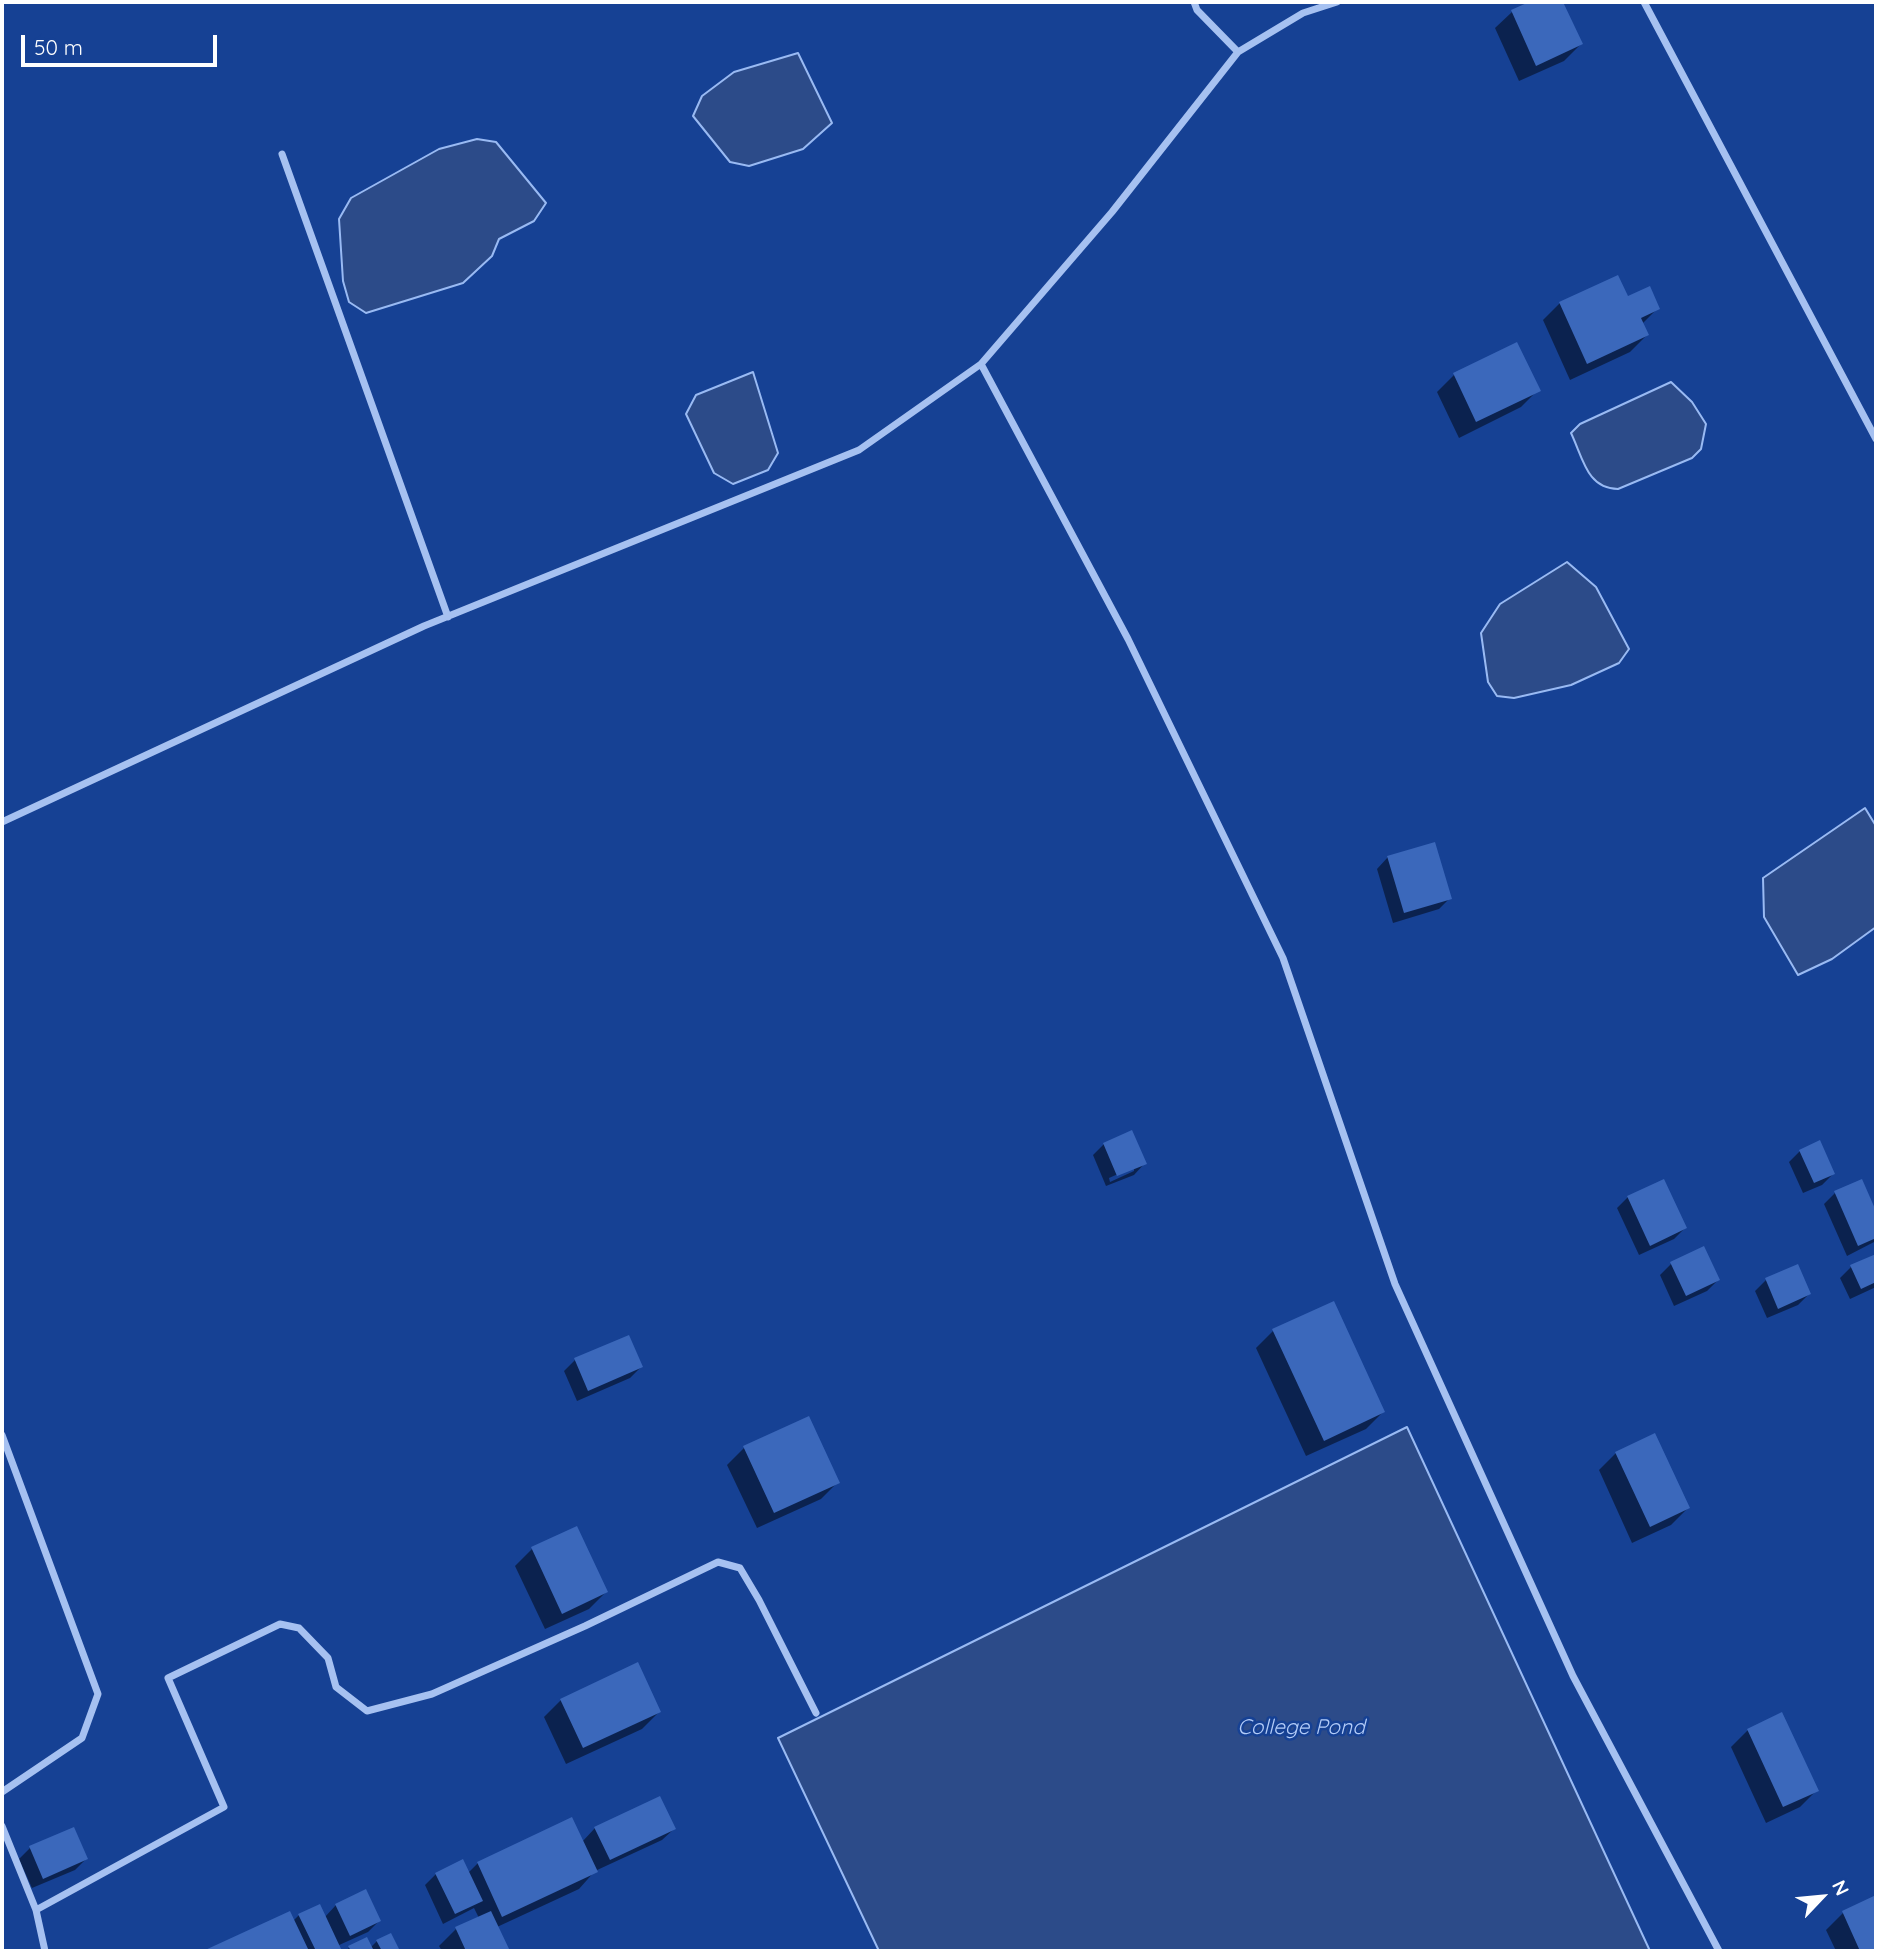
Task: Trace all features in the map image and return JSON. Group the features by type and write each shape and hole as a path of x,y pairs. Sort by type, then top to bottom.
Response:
{"street":[{"path":"1194,2 1197,10 1238,52"},
{"path":"2,822 448,617 859,450 981,364 1112,212 1238,52 1303,13 1337,2"},
{"path":"1644,2 1876,439"},
{"path":"282,155 448,617"},
{"path":"981,364 1128,639 1283,958 1395,1284 1573,1676 1719,1951"},
{"path":"2,1435 98,1694 82,1738 2,1792"},
{"path":"36,1910 224,1807 168,1678 280,1625 299,1628 328,1658 336,1687 367,1711 432,1694 585,1626 718,1562 740,1567 816,1713"},
{"path":"2,1826 36,1910 45,1951"}],"water":[{"path":"798,53 832,123 803,149 749,166 730,162 693,116 702,96 734,72"},
{"path":"477,139 496,142 546,203 534,221 499,239 492,256 463,283 366,313 349,302 343,281 339,219 351,198 439,149"},
{"path":"753,372 778,453 768,470 733,484 714,473 686,414 696,395"},
{"path":"1671,382 1692,402 1706,424 1701,449 1692,458 1618,489 1599,484 1587,470 1571,433 1580,424"},
{"path":"1567,562 1596,587 1629,649 1619,663 1571,685 1514,698 1497,696 1488,682 1481,633 1500,604"},
{"path":"1865,808 1876,826 1876,927 1832,959 1798,975 1764,917 1763,878"},
{"name":"College Pond","path":"1407,1427 1650,1951 879,1951 778,1738"}],"building":[{"path":"1529,2 1563,2 1583,44 1536,66 1511,10"},
{"path":"1618,275 1628,296 1650,286 1660,309 1641,318 1649,335 1587,364 1559,302"},
{"path":"1517,342 1541,391 1476,422 1453,373"},
{"path":"1435,842 1452,899 1404,913 1387,856"},
{"path":"1132,1130 1147,1164 1117,1176 1103,1143"},
{"path":"1820,1140 1835,1174 1814,1183 1799,1150"},
{"path":"1664,1179 1687,1228 1650,1246 1627,1196"},
{"path":"1862,1179 1876,1211 1876,1238 1858,1246 1834,1191"},
{"path":"1704,1246 1720,1280 1686,1296 1670,1262"},
{"path":"1876,1254 1876,1282 1861,1289 1850,1265"},
{"path":"1798,1264 1811,1294 1778,1309 1765,1278"},
{"path":"1334,1301 1385,1412 1324,1441 1272,1329"},
{"path":"629,1335 643,1367 588,1391 574,1358"},
{"path":"809,1416 840,1483 774,1513 743,1446"},
{"path":"1655,1433 1690,1508 1650,1527 1615,1452"},
{"path":"577,1526 608,1592 562,1614 531,1547"},
{"path":"638,1662 661,1712 583,1748 560,1699"},
{"path":"1782,1712 1819,1791 1783,1807 1747,1729"},
{"path":"660,1796 676,1829 610,1860 594,1827"},
{"path":"572,1817 598,1872 502,1917 477,1862"},
{"path":"74,1827 88,1859 43,1879 29,1846"},
{"path":"463,1859 483,1901 455,1914 435,1873"},
{"path":"366,1889 381,1921 350,1936 335,1904"},
{"path":"1876,1895 1876,1951 1860,1951 1842,1911"},
{"path":"320,1904 342,1951 316,1951 298,1914"},
{"path":"290,1911 309,1951 203,1951"},
{"path":"491,1911 510,1951 466,1951 455,1927"},
{"path":"391,1933 400,1951 382,1951 376,1940"},
{"path":"367,1937 374,1951 351,1951 348,1946"}]}
